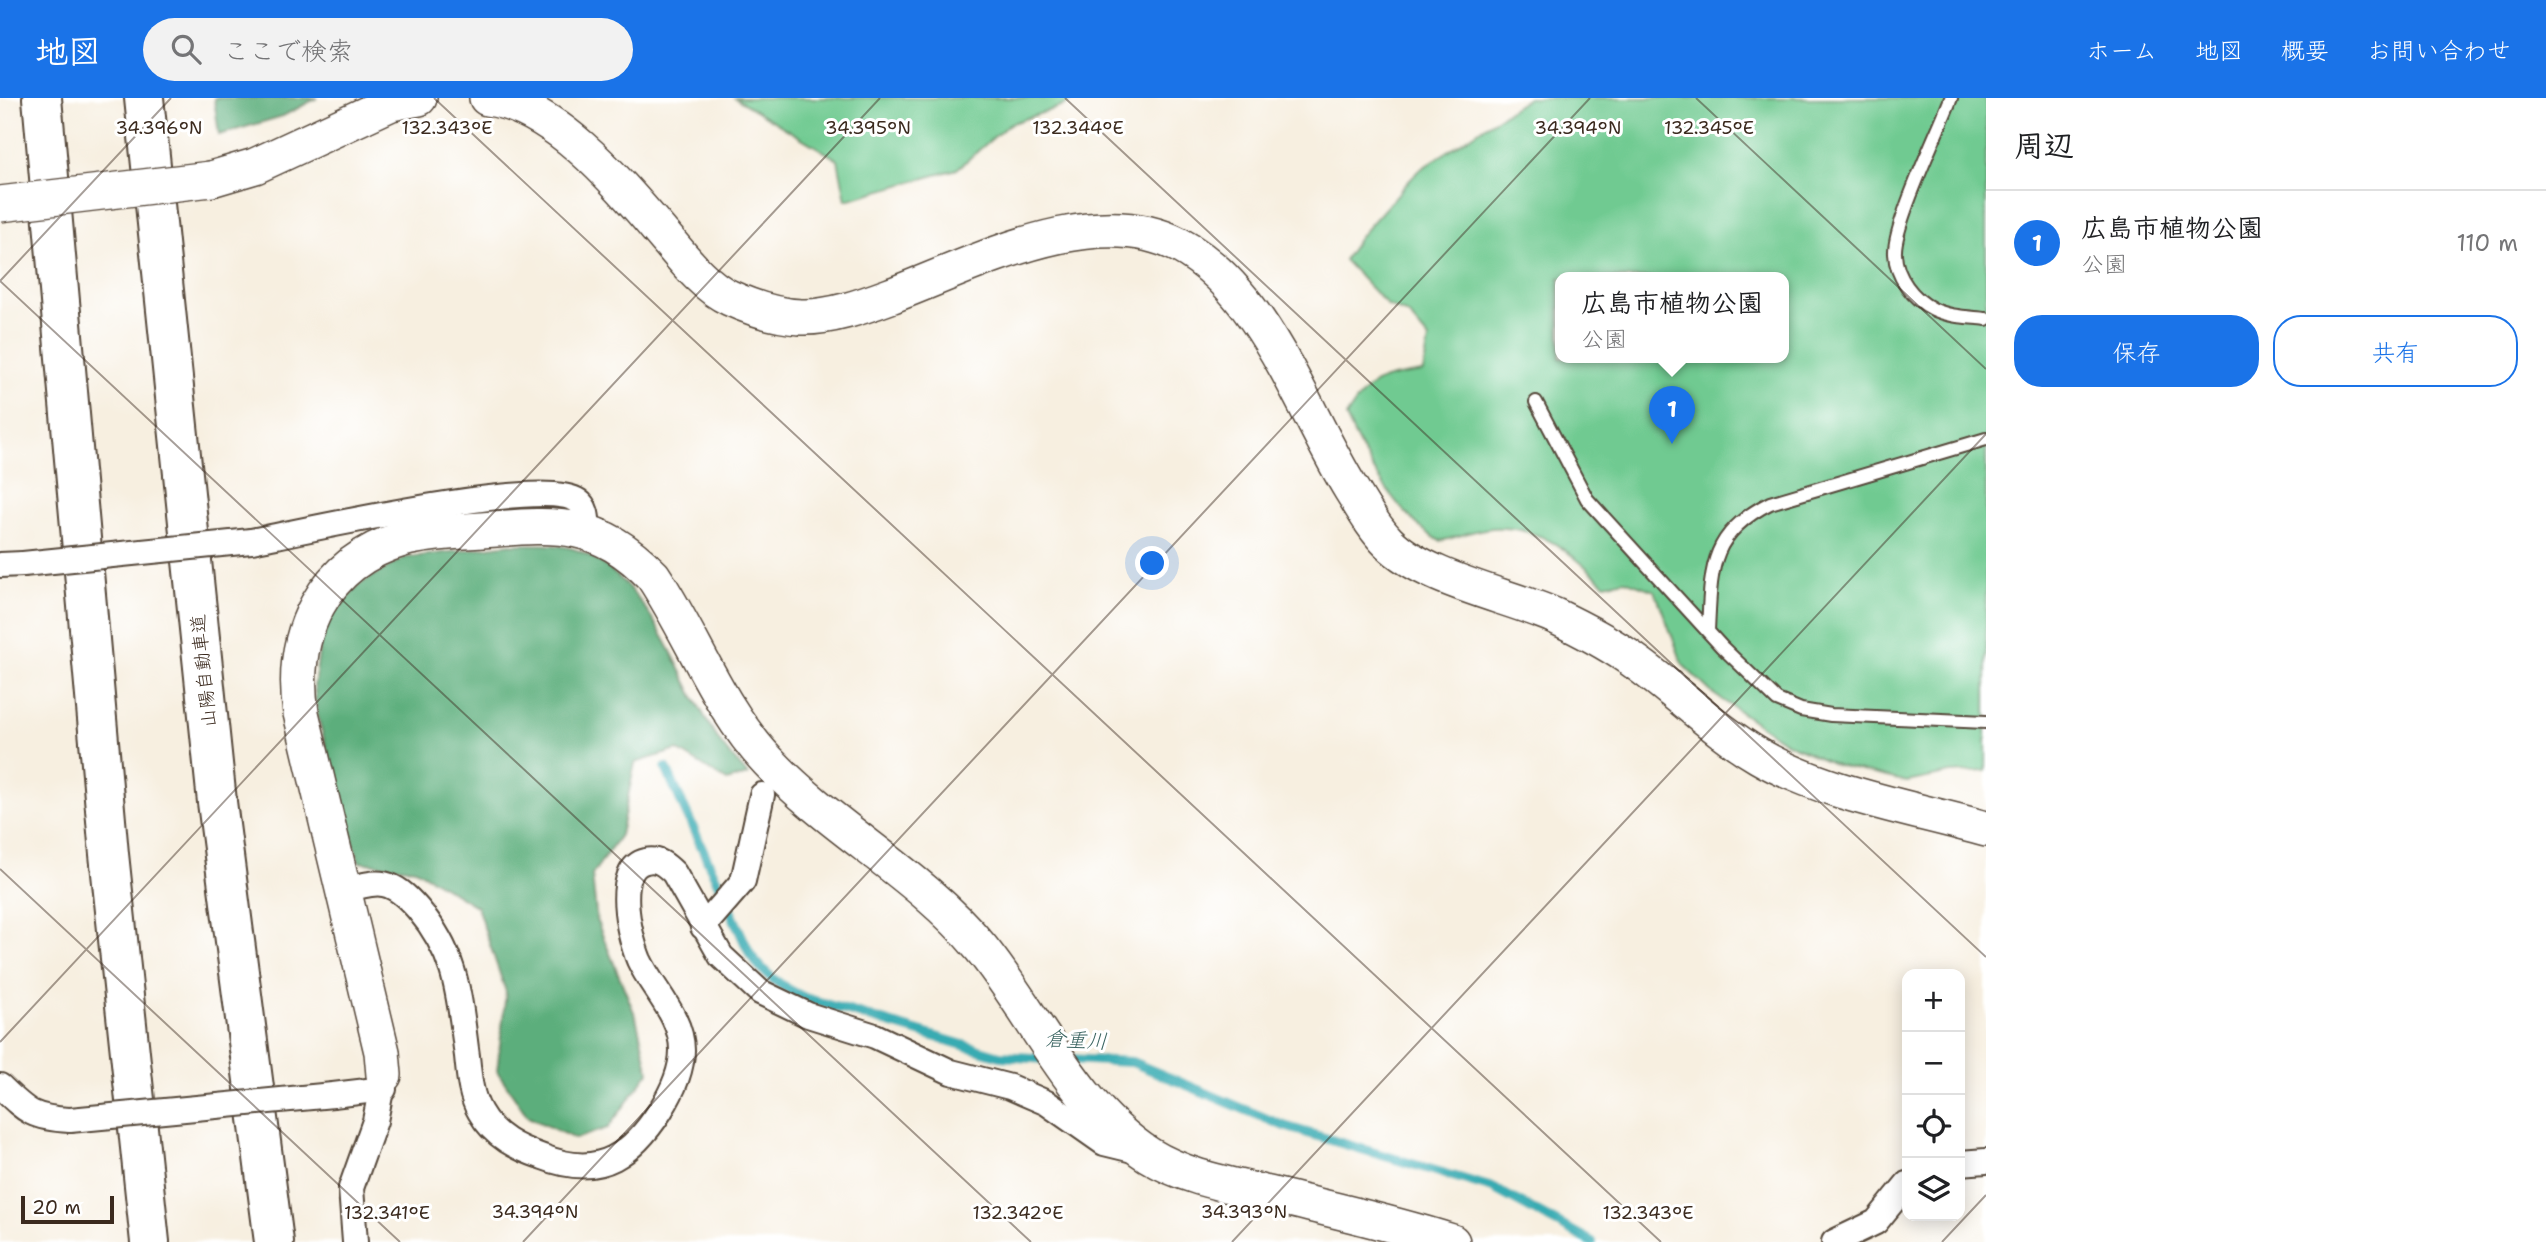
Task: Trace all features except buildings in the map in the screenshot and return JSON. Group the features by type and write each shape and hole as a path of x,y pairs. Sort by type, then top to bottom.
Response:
{"highway":[{"path":"42,98 109,854 150,1242"},
{"name":"山陽自動車道","path":"144,98 217,802 274,1242"}],"street":[{"path":"0,204 211,179 255,166 391,103 419,98"},
{"path":"486,98 501,100 553,126 598,160 684,260 726,297 772,313 805,317 858,308 1017,248 1075,231 1127,228 1177,244 1217,270 1257,320 1342,474 1374,527 1392,546 1416,562 1553,615 1607,643 1733,740 1765,759 1838,788 1986,829"},
{"path":"12,565 251,541 473,498 563,496 578,501 587,514 588,530"},
{"path":"355,1242 351,1188 384,1082 382,1052 297,688 303,638 324,594 360,558 406,538 534,526 588,530 634,557 653,576 720,694 742,729 768,761 951,916 987,957 1076,1086 1097,1113 1122,1136 1151,1156 1182,1171 1215,1182 1409,1228 1452,1242"},
{"path":"707,923 743,881 762,795"},
{"path":"344,891 380,882 395,887 429,922 443,942 453,965 470,1081 479,1111 499,1136 512,1145 569,1165 598,1164 612,1159 636,1142 670,1094 681,1063 678,1030 636,952 625,889 627,875 636,864 650,860 663,862 674,873 707,923 721,956 739,975 783,1005 875,1036 951,1072 1010,1087 1047,1103 1104,1143 1151,1156"},
{"path":"0,1086 22,1107 41,1119 70,1120 333,1095 384,1082"},
{"path":"1965,1163 1986,1161"},
{"path":"1834,1242 1877,1222 1902,1190"}],"lane":[{"path":"1951,98 1900,228 1895,254 1903,280 1925,304 1947,314 1986,319"},
{"path":"1536,402 1587,499 1707,631 1777,700 1801,710 1865,718 1986,722"},
{"path":"1707,631 1711,579 1717,555 1737,523 1751,513 1770,503 1986,439"}],"green space":[{"path":"214,98 317,98 283,116 219,135"},
{"path":"735,98 1076,98 1060,107 1009,124 957,169 846,200 838,160"},
{"path":"1528,98 1986,98 1986,771 1951,773 1907,782 1836,765 1785,742 1712,693 1683,665 1655,591 1625,580 1605,584 1554,543 1526,531 1492,528 1440,541 1425,531 1397,503 1373,469 1346,417 1362,394 1377,382 1423,372 1429,339 1408,314 1388,306 1344,260 1361,235 1418,171"},
{"path":"510,544 576,549 609,569 630,589 664,638 720,742 748,775 727,781 677,750 635,763 620,835 592,875 597,922 636,1017 649,1072 608,1128 575,1139 528,1117 497,1071 506,992 477,907 415,869 359,862 317,714 314,685 323,624 360,584 404,558"}],"waterway":[{"name":"倉重川","path":"666,768 750,954 774,980 805,998 1000,1056 1049,1059"},
{"name":"倉重川","path":"1067,1059 1132,1062 1284,1126 1493,1188 1592,1242"}],"place":[{"name":"広島市植物公園","path":"1672,444"}]}
